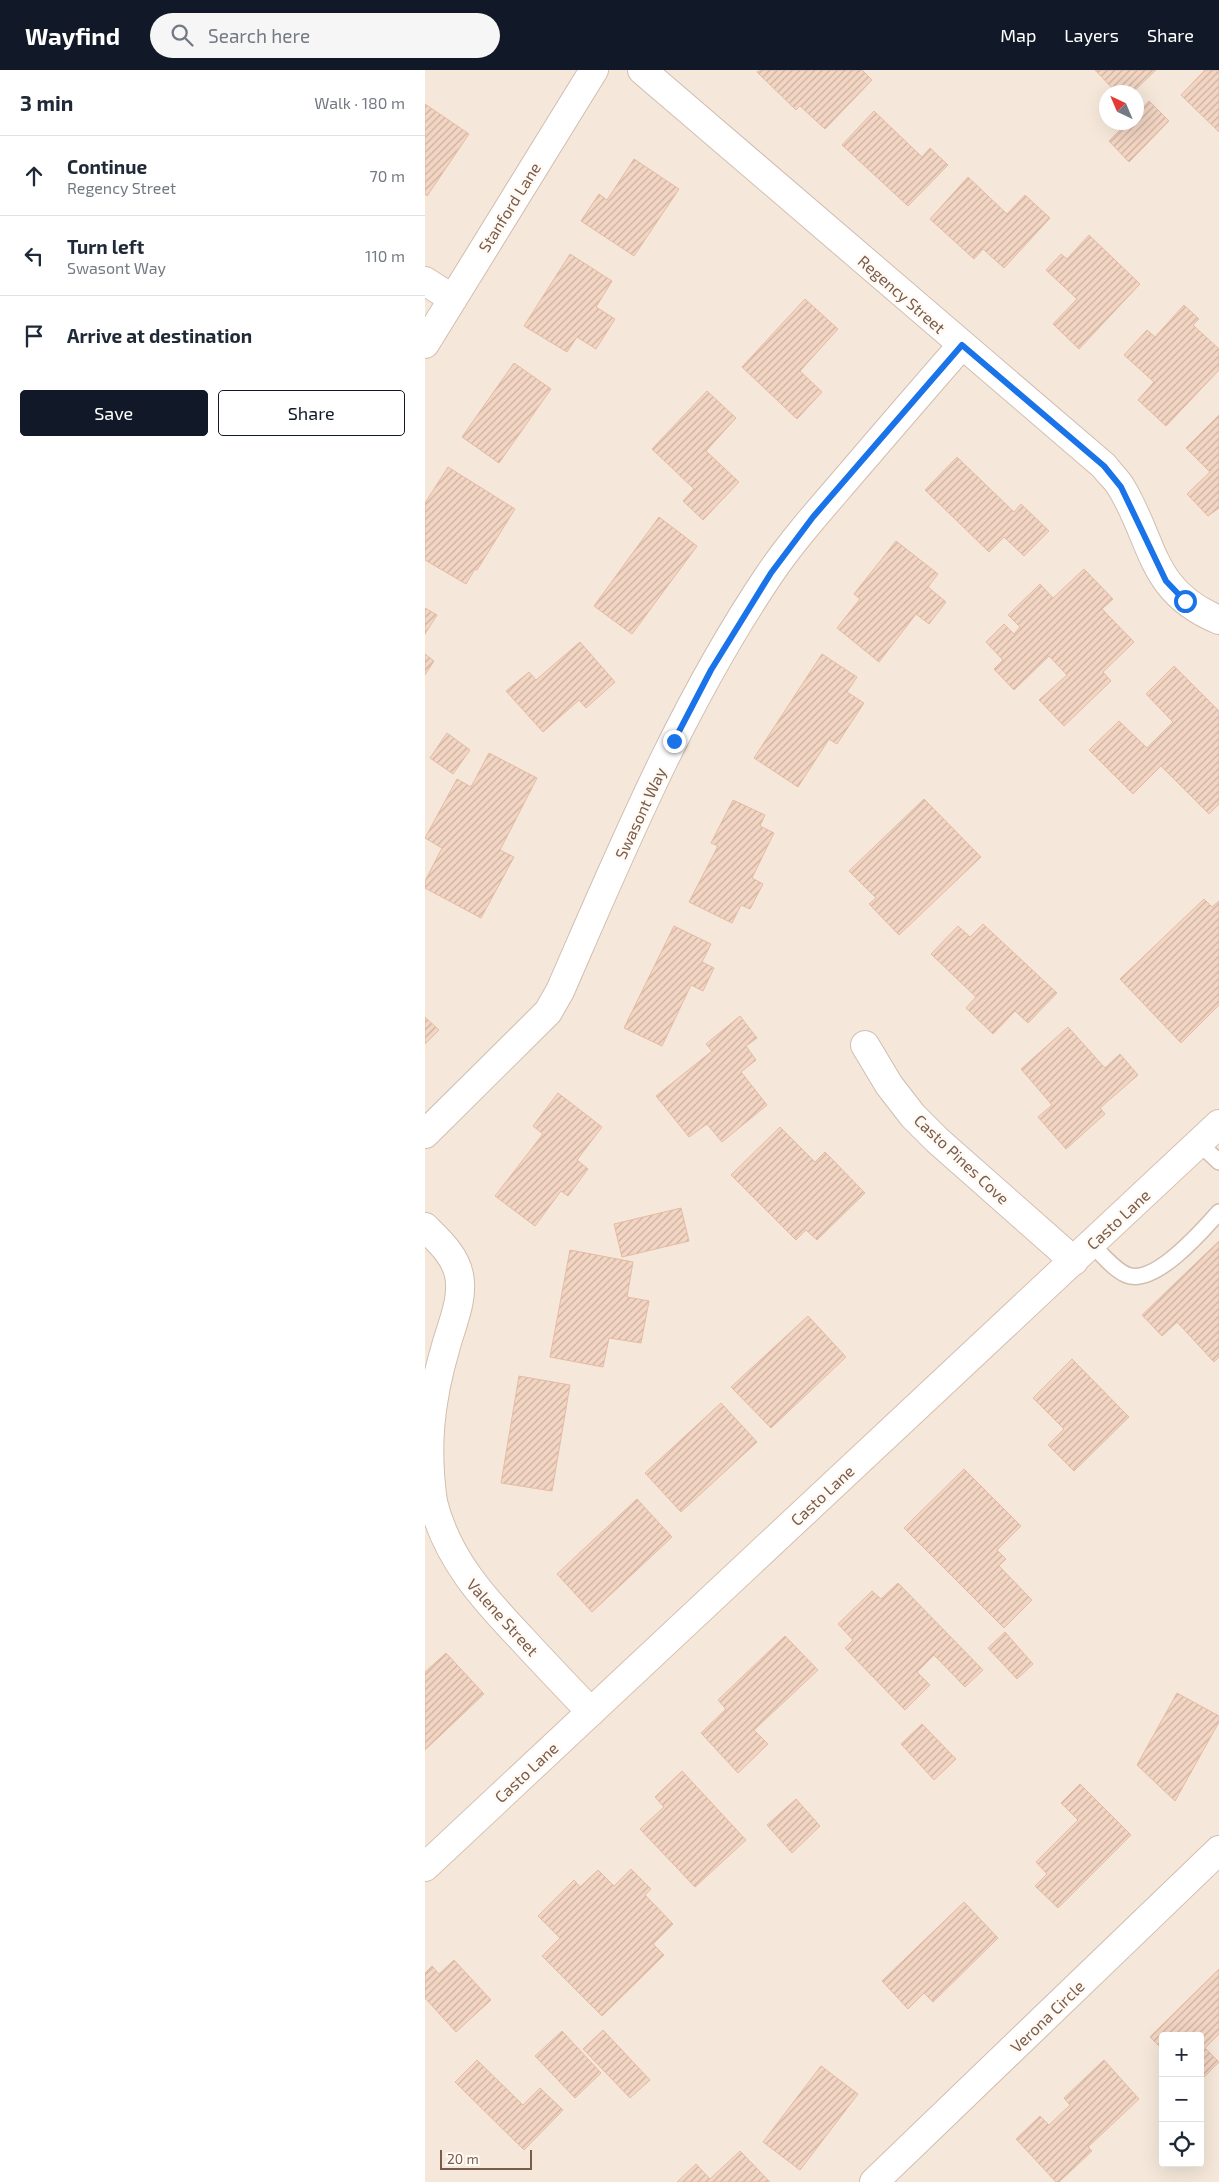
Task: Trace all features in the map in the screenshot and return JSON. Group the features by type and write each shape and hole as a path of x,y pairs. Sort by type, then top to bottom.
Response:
{"street":[{"name":"Stanford Lane","path":"425,344 594,70"},
{"name":"Regency Street","path":"642,70 1104,466 1121,487 1166,581 1185,601 1219,620"},
{"path":"425,282 453,299"},
{"name":"Swasont Way","path":"425,1134 548,1012 560,991 641,807 693,704 751,603 813,517 962,345"},
{"name":"Casto Pines Cove","path":"865,1045 889,1084 913,1116 937,1140 1083,1252"},
{"name":"Casto Lane","path":"425,1866 1219,1124"},
{"name":"Valene Street","path":"425,1227 449,1253 460,1277 458,1303 432,1393 427,1420 428,1475 441,1529 452,1554 483,1599 591,1712"},
{"name":"Verona Circle","path":"874,2182 1219,1850"}],"lane":[{"path":"1199,1143 1219,1162"},
{"path":"1083,1252 1125,1274 1135,1276 1153,1271 1167,1263 1196,1237 1219,1212"}],"shaded area":[{"path":"425,70 1219,70 1219,2182 425,2182"}],"building":[{"path":"760,70 862,70 872,80 825,129 800,106 796,110 757,72"},
{"path":"1095,70 1156,70 1140,85 1109,85"},
{"path":"1205,70 1219,70 1219,132 1181,95"},
{"path":"1149,101 1169,121 1129,162 1109,141 1120,130 1144,130 1144,106"},
{"path":"425,104 469,134 427,196 425,194"},
{"path":"874,111 922,157 930,148 948,165 908,206 842,145"},
{"path":"634,159 679,189 634,256 581,221 599,194 607,200"},
{"path":"968,177 1007,214 1025,195 1050,218 1004,268 983,249 974,259 930,219"},
{"path":"1089,235 1140,284 1079,349 1053,324 1077,299 1046,270 1061,254 1067,259"},
{"path":"570,254 612,281 596,307 615,319 596,349 577,337 567,352 524,326"},
{"path":"805,299 838,329 800,371 822,392 797,419 742,367"},
{"path":"1184,305 1199,319 1193,325 1219,349 1219,370 1166,426 1138,400 1154,382 1124,355 1147,330 1155,337"},
{"path":"514,363 551,389 499,463 462,437"},
{"path":"707,391 736,418 706,451 739,482 703,520 683,501 694,489 652,449"},
{"path":"1219,415 1219,508 1208,516 1187,494 1210,472 1186,448"},
{"path":"957,457 1014,512 1021,504 1049,531 1024,556 1004,537 989,552 925,490"},
{"path":"448,467 515,509 477,570 475,569 466,584 425,560 425,503"},
{"path":"659,517 697,546 632,634 594,606"},
{"path":"896,541 938,574 928,587 946,602 929,624 916,614 879,662 837,628 860,599 854,594"},
{"path":"1084,569 1113,599 1102,609 1134,642 1103,672 1111,681 1064,726 1039,700 1067,675 1049,656 1014,690 994,669 1003,660 986,642 1004,624 1014,634 1020,627 1008,615 1040,584 1053,598"},
{"path":"425,608 437,615 425,634"},
{"path":"580,642 615,682 586,708 579,700 543,732 506,691 529,672 536,680"},
{"path":"425,654 434,661 425,675"},
{"path":"822,654 857,677 847,692 864,703 837,744 829,739 798,787 754,758"},
{"path":"1174,666 1219,711 1219,804 1209,814 1161,766 1133,794 1089,750 1119,721 1147,748 1173,722 1146,694"},
{"path":"447,733 470,750 453,774 430,758"},
{"path":"489,753 537,778 500,850 514,857 481,918 425,888 425,881 442,848 425,838 457,779 471,787"},
{"path":"924,799 981,857 899,935 869,904 876,898 849,871"},
{"path":"733,800 765,815 760,826 774,833 752,878 763,884 750,909 741,905 732,923 689,902 718,846 711,843"},
{"path":"1204,899 1212,907 1219,901 1219,1005 1181,1043 1120,979"},
{"path":"983,924 1057,993 1028,1023 1015,1011 993,1034 966,1008 976,997 931,954 958,926 970,937"},
{"path":"674,926 711,944 702,962 714,968 703,991 691,985 662,1046 624,1028"},
{"path":"740,1016 757,1038 746,1046 756,1060 741,1072 767,1105 722,1142 707,1124 689,1137 656,1096 712,1051 706,1044"},
{"path":"425,1017 439,1030 425,1044"},
{"path":"1068,1027 1105,1068 1120,1054 1138,1075 1100,1108 1105,1114 1066,1149 1038,1117 1052,1105 1021,1069"},
{"path":"558,1093 602,1127 577,1160 588,1169 568,1196 561,1191 535,1226 495,1196 543,1134 533,1126"},
{"path":"780,1127 815,1162 825,1152 865,1193 817,1240 806,1230 796,1240 731,1175"},
{"path":"681,1208 689,1241 622,1257 614,1224"},
{"path":"1219,1241 1219,1357 1214,1362 1177,1322 1162,1336 1142,1315"},
{"path":"570,1250 633,1262 627,1297 649,1301 641,1343 609,1338 603,1367 550,1357"},
{"path":"808,1316 846,1357 771,1428 731,1387"},
{"path":"1072,1359 1129,1417 1074,1471 1048,1445 1064,1429 1033,1398"},
{"path":"519,1376 570,1385 552,1491 501,1483"},
{"path":"721,1403 757,1442 681,1512 645,1473"},
{"path":"964,1469 1021,1526 997,1550 1006,1559 999,1566 1032,1600 1004,1628 904,1528"},
{"path":"637,1499 672,1537 592,1612 557,1574"},
{"path":"898,1583 983,1670 965,1687 934,1655 917,1672 930,1685 905,1710 845,1648 853,1640 838,1624 872,1591 881,1599"},
{"path":"1005,1632 1033,1664 1017,1679 988,1648"},
{"path":"785,1636 818,1670 754,1730 768,1744 738,1773 701,1733 726,1709 718,1700"},
{"path":"446,1653 484,1694 425,1750 425,1672"},
{"path":"1177,1693 1219,1716 1219,1722 1175,1801 1137,1765"},
{"path":"922,1724 956,1759 934,1780 901,1744"},
{"path":"682,1771 746,1840 695,1887 640,1829 664,1807 655,1797"},
{"path":"1080,1784 1131,1835 1058,1908 1035,1886 1047,1874 1036,1862 1078,1820 1061,1803"},
{"path":"796,1799 820,1826 792,1853 767,1825"},
{"path":"631,1869 651,1889 645,1895 673,1924 653,1944 664,1955 602,2016 542,1956 560,1938 538,1916 574,1880 580,1887 598,1870 614,1886"},
{"path":"964,1902 998,1938 933,2002 924,1993 908,2009 882,1981"},
{"path":"454,1960 491,2000 456,2032 425,1998 425,1973 432,1966 439,1974"},
{"path":"1219,1969 1219,2034 1205,2048 1219,2062 1204,2077 1204,2032 1159,2032 1159,2046 1150,2037"},
{"path":"603,2030 650,2080 630,2098 583,2049"},
{"path":"562,2031 601,2073 575,2098 535,2056"},
{"path":"477,2060 523,2105 540,2088 563,2110 524,2150 455,2082"},
{"path":"1104,2060 1139,2099 1088,2147 1092,2151 1059,2182 1056,2182 1016,2139 1040,2116 1049,2125 1070,2105 1064,2098"},
{"path":"821,2066 858,2094 800,2170 763,2142"},
{"path":"740,2151 770,2182 677,2182 696,2164 710,2179"}],"route":[{"path":"674,741 711,670 751,603 792,544 813,517 962,345 1104,466 1121,487 1166,581 1185,601"}]}
